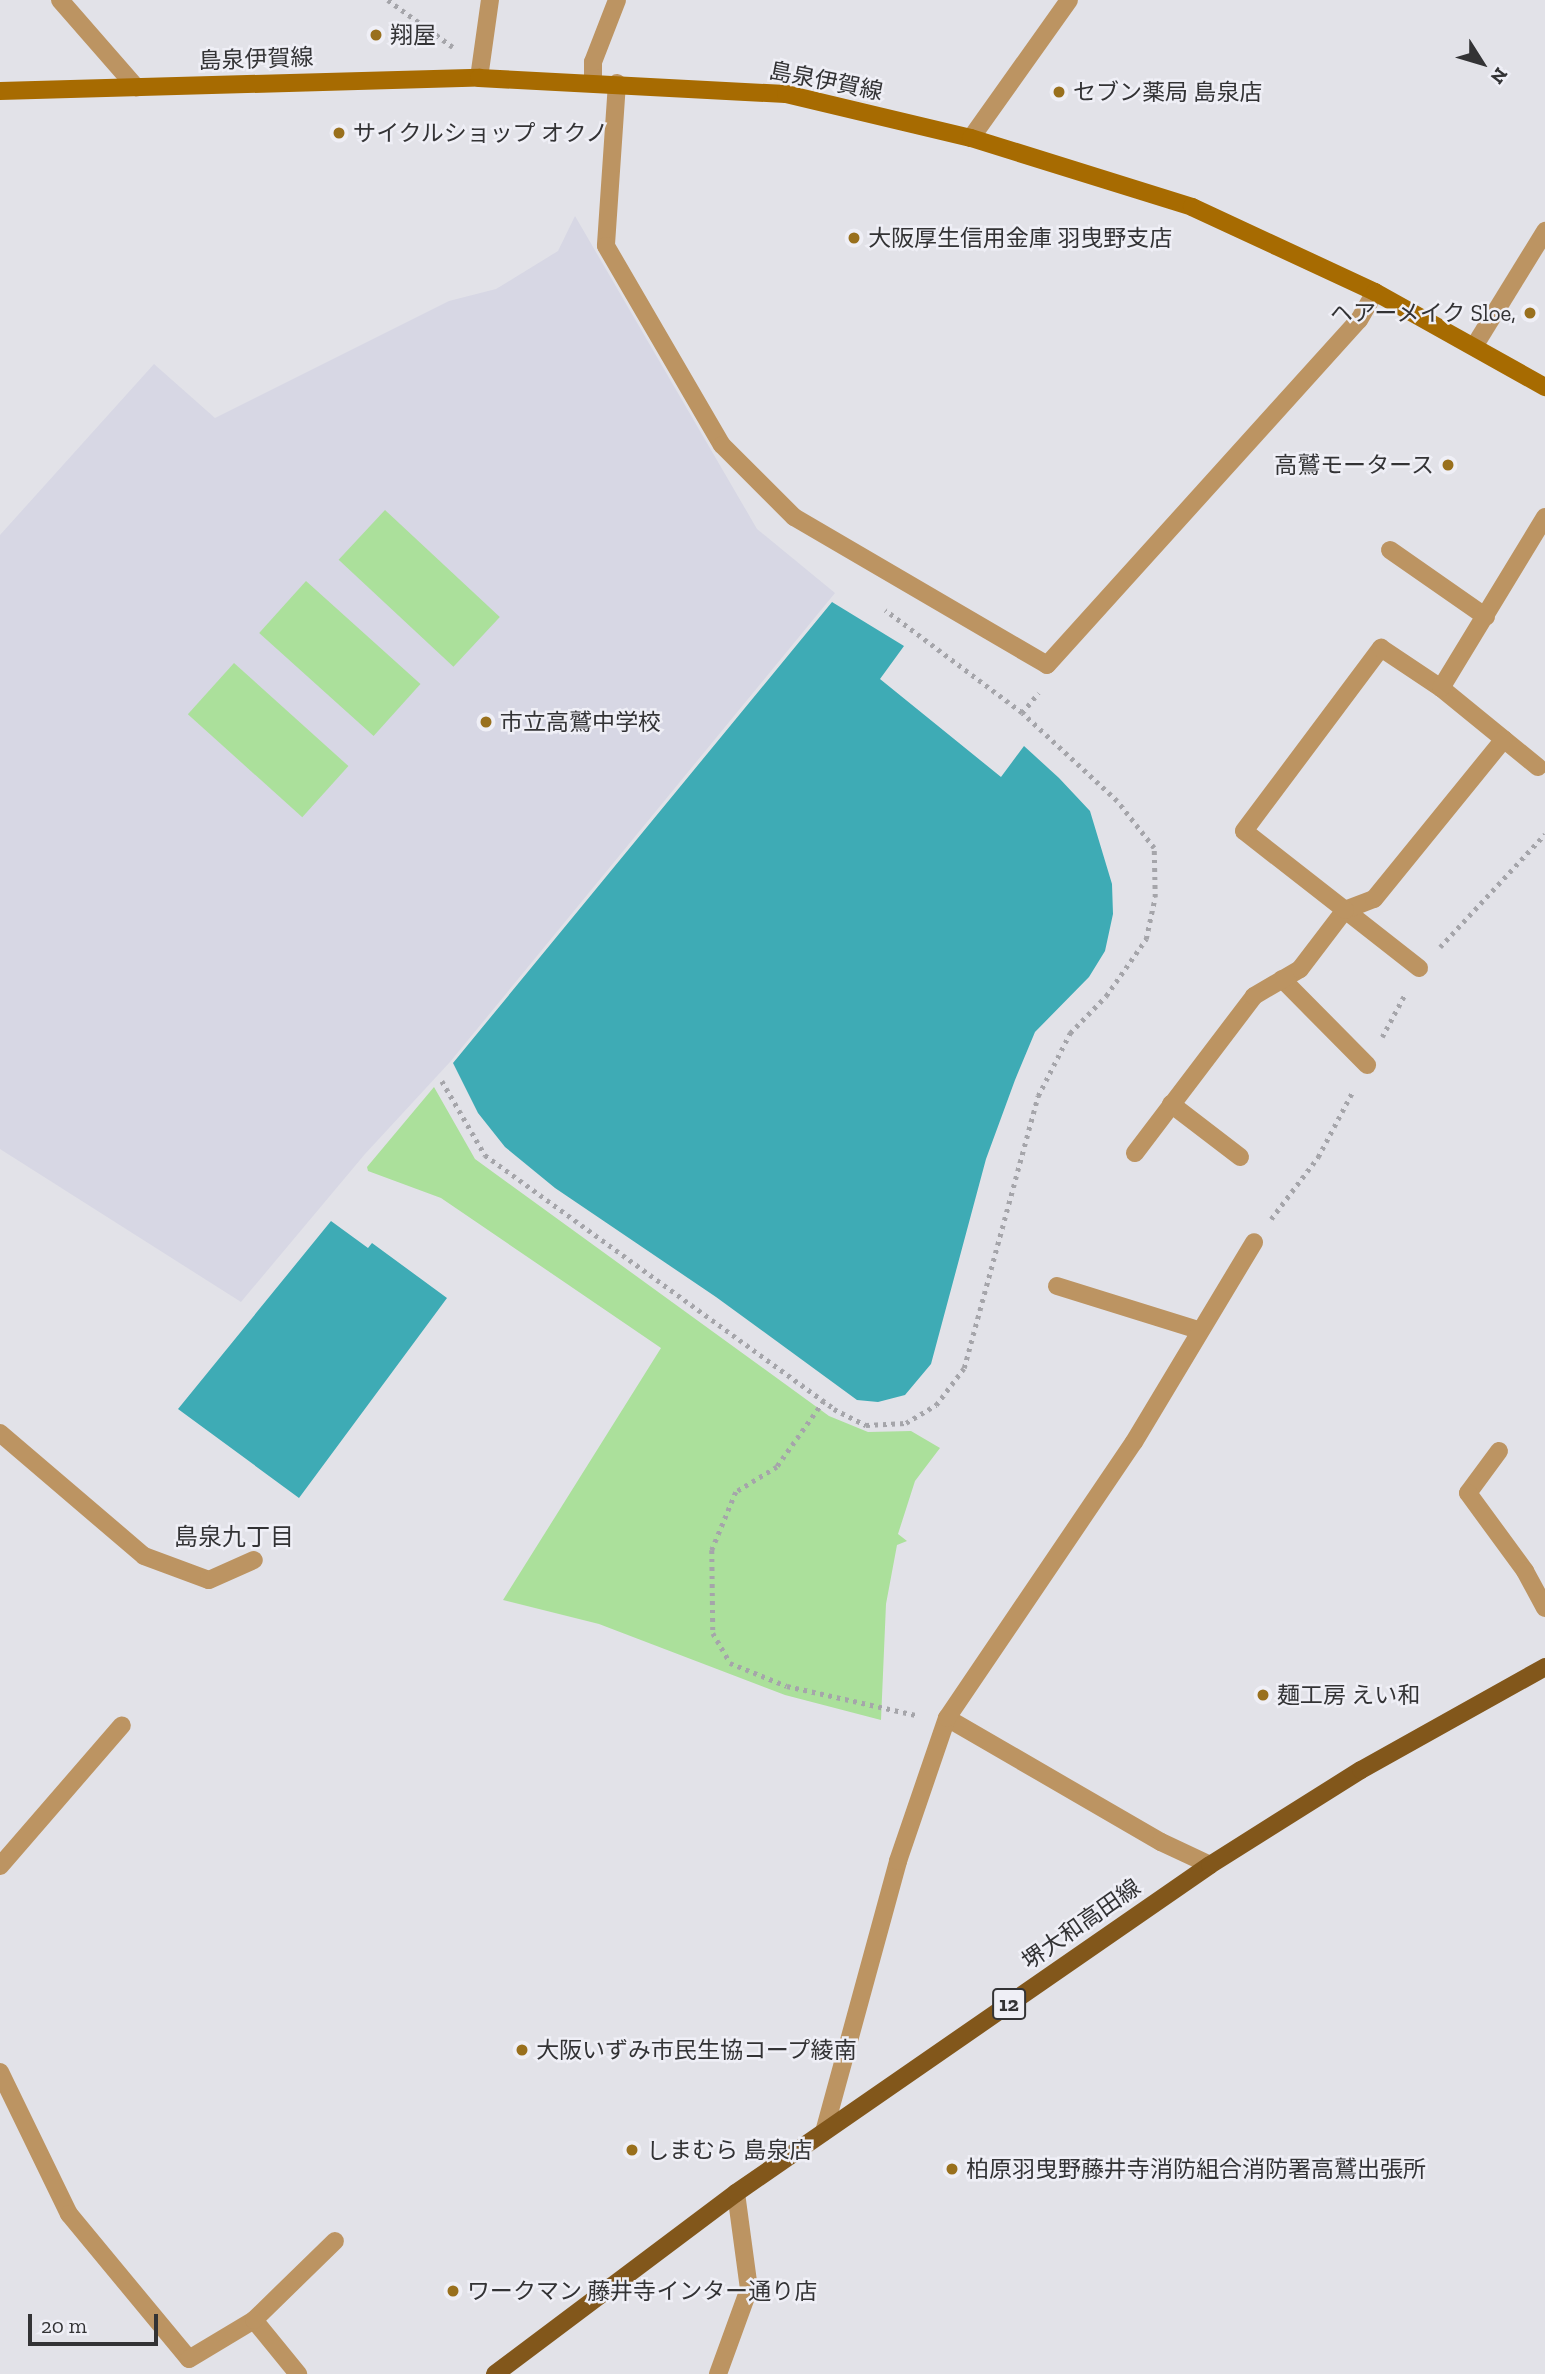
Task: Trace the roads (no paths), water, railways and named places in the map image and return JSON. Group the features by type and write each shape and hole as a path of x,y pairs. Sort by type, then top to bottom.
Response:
{"main road":[{"name":"島泉伊賀線","path":"0,90 136,87 480,70 593,82 786,94 971,138 1192,206 1376,292 1475,345 1545,387"},
{"name":"堺大和高田線","path":"495,2374 736,2193 1210,1865 1361,1770 1545,1667"}],"street":[{"path":"60,0 136,87"},
{"path":"480,70 489,0"},
{"path":"593,82 593,62 617,0"},
{"path":"971,138 1069,0"},
{"path":"617,83 606,246 722,445 794,517 1047,665 1359,320 1376,292"},
{"path":"1475,345 1545,231"},
{"path":"1441,688 1545,517"},
{"path":"1390,550 1486,617"},
{"path":"1419,968 1244,831 1381,648 1441,688 1538,767"},
{"path":"1135,1153 1254,996 1300,969 1345,910 1374,899 1504,739"},
{"path":"1282,979 1367,1065"},
{"path":"1171,1104 1240,1157"},
{"path":"824,2132 898,1861 947,1718 1134,1442 1198,1330 1254,1242"},
{"path":"1058,1286 1198,1330"},
{"path":"0,1433 144,1556 209,1580 254,1560"},
{"path":"1499,1451 1468,1493 1525,1571 1545,1608"},
{"path":"947,1718 1210,1865"},
{"path":"0,1866 122,1725"},
{"path":"0,2072 69,2214 189,2359 254,2320 335,2241"},
{"path":"718,2374 749,2289 736,2193"},
{"path":"254,2320 298,2374"}],"water":[{"path":"832,602 904,646 880,679 1001,777 1024,746 1059,778 1090,811 1112,884 1113,914 1105,951 1089,977 1035,1032 1015,1080 986,1159 931,1364 905,1395 878,1402 857,1400 716,1297 555,1188 505,1147 478,1113 453,1063"},
{"path":"331,1221 368,1248 372,1243 447,1298 299,1498 178,1409"}],"place":[{"name":"翔屋","path":"376,35"},
{"name":"セブン薬局 島泉店","path":"1059,92"},
{"name":"サイクルショップ オクノ","path":"339,133"},
{"name":"大阪厚生信用金庫 羽曳野支店","path":"854,238"},
{"name":"ヘアーメイク Sloe,","path":"1530,313"},
{"name":"高鷲モータース","path":"1448,465"},
{"name":"市立高鷲中学校","path":"486,722"},
{"name":"麺工房 えい和","path":"1263,1695"},
{"name":"大阪いずみ市民生協コープ綾南","path":"522,2050"},
{"name":"しまむら 島泉店","path":"632,2150"},
{"name":"柏原羽曳野藤井寺消防組合消防署高鷲出張所","path":"952,2169"},
{"name":"ワークマン 藤井寺インター通り店","path":"453,2291"}],"district":[{"name":"島泉九丁目","path":"234,1537"}]}
